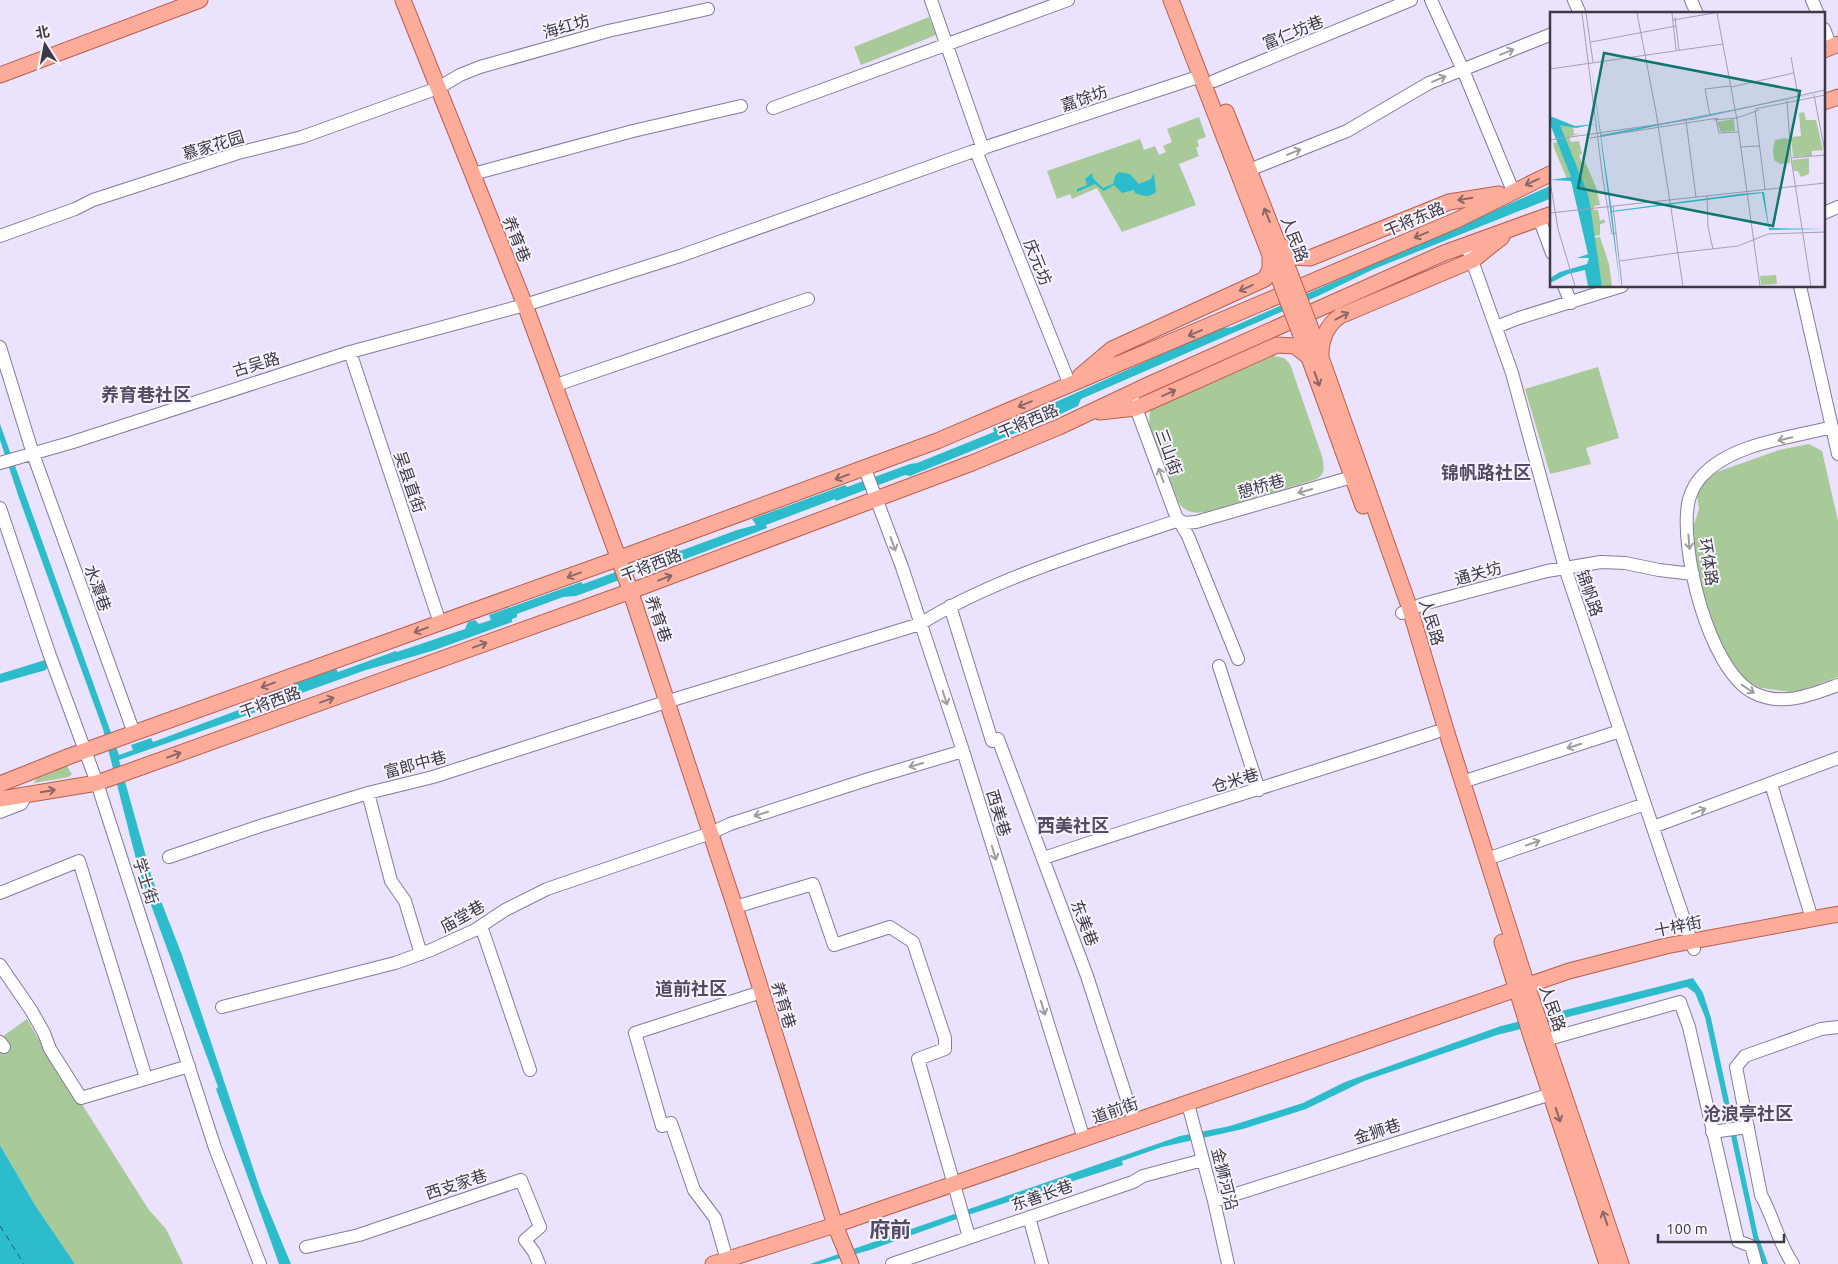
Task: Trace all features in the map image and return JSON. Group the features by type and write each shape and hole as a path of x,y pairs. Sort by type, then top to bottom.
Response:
{"main road":[{"path":"0,75 200,0"},
{"name":"养育巷","path":"403,0 525,305 630,587 669,701 844,1246"},
{"name":"人民路","path":"1171,0 1249,170 1286,283 1316,358 1406,611 1487,860 1525,999"},
{"name":"人民路","path":"1182,0 1208,78 1274,248"},
{"path":"1826,101 1838,97"},
{"name":"干将东路","path":"1286,283 1457,220 1550,174"},
{"path":"1070,385 1112,349 1259,283 1268,274 1274,248 1291,256 1310,258 1449,202 1513,191"},
{"path":"1303,326 1466,245 1545,216"},
{"path":"1089,413 1136,408 1277,345 1295,346 1316,358 1331,322 1340,316 1473,260 1515,227"},
{"name":"干将西路","path":"2,780 440,623 621,562 866,472 1119,365 1286,283"},
{"name":"干将西路","path":"0,799 98,783 630,587 875,494 997,453 1131,393 1303,326"},
{"path":"1112,349 1119,365"},
{"name":"人民路","path":"1316,358 1352,477 1406,611 1436,732 1525,999 1621,1264"},
{"name":"十梓街","path":"1525,999 1602,970 1693,945 1838,914"},
{"name":"十梓街","path":"1693,945 1838,922"},
{"name":"道前街","path":"957,1194 1189,1108 1525,999"},
{"name":"人民路","path":"1540,1037 1551,1094 1607,1264"},
{"name":"道前街","path":"742,1264 844,1246 1084,1139 1134,1121 1189,1108"},
{"name":"道前街","path":"720,1262 844,1246"}],"street":[{"name":"庆元坊","path":"931,0 947,44 980,150 1070,385"},
{"path":"773,108 1068,0"},
{"name":"富仁坊巷","path":"1208,78 1411,0"},
{"path":"1431,0 1463,70 1513,191"},
{"path":"1574,0 1579,12"},
{"path":"1691,0 1696,12"},
{"path":"1812,0 1817,12"},
{"name":"海红坊","path":"438,88 460,75 480,67 608,31 708,9"},
{"path":"1249,170 1347,131 1429,84 1550,35"},
{"path":"1826,35 1831,47"},
{"name":"嘉馀坊","path":"781,220 980,150 1208,78"},
{"name":"慕家花园","path":"0,236 75,209 93,200 238,153 302,137 438,88"},
{"path":"472,174 634,131 741,106"},
{"path":"1826,212 1838,207"},
{"path":"1545,216 1550,242"},
{"name":"古吴路","path":"0,463 350,352 525,305 680,256 781,220"},
{"name":"锦帆路","path":"1466,245 1473,260 1521,405 1565,568 1693,945"},
{"path":"1565,288 1571,303"},
{"path":"1496,327 1616,288"},
{"path":"1800,288 1838,454"},
{"path":"556,386 808,299"},
{"name":"水潭巷","path":"0,347 33,454 134,733"},
{"name":"吴县直街","path":"350,352 440,623"},
{"name":"三山街","path":"1131,393 1179,520 1188,536 1238,660"},
{"name":"环体路","path":"1832,427 1734,452 1719,461 1702,476 1692,489 1688,509 1694,574 1700,603 1717,650 1728,670 1746,689 1761,696 1785,700 1800,698 1838,685"},
{"name":"西美巷","path":"866,472 963,751 1084,1139"},
{"name":"憩桥巷","path":"920,624 950,606 1022,576 1179,520 1184,523 1196,522 1352,477"},
{"name":"学士街","path":"0,508 49,653 98,783 216,1148 260,1264"},
{"name":"通关坊","path":"1406,611 1565,568 1615,562 1694,574"},
{"name":"东美巷","path":"950,606 995,740 1044,858 1087,976 1134,1121"},
{"name":"富郎中巷","path":"169,857 368,793 433,777 669,701 920,624"},
{"path":"1219,666 1259,790"},
{"path":"1462,782 1620,731"},
{"name":"仓米巷","path":"1044,858 1150,822 1259,790 1436,732"},
{"name":"庙堂巷","path":"222,1007 302,985 360,972 421,954 481,926 505,910 547,890 711,833 730,824 963,751"},
{"path":"1653,828 1838,758"},
{"path":"1771,784 1812,919"},
{"path":"368,793 391,881 405,900 421,954"},
{"path":"0,812 21,804 27,794"},
{"path":"1487,860 1646,804"},
{"path":"0,893 79,860 146,1078"},
{"path":"735,907 813,884 834,945 890,927 913,942 945,1038 945,1049 918,1059 969,1238"},
{"path":"481,926 530,1070"},
{"path":"0,965 36,1018 50,1050 81,1098 189,1066"},
{"path":"720,1262 715,1218 694,1190 671,1123 662,1126 635,1033 761,992"},
{"path":"1540,1037 1680,1002 1689,1027 1738,1241 1751,1246 1756,1264"},
{"path":"1794,1264 1783,1250 1769,1208 1761,1195 1738,1128 1736,1067 1745,1056 1821,1029 1838,1027"},
{"name":"金狮巷","path":"1214,1201 1551,1094"},
{"name":"金狮河沿","path":"1189,1108 1198,1136 1228,1264"},
{"path":"1712,1132 1738,1128"},
{"name":"东善长巷","path":"892,1264 1133,1182 1143,1176 1203,1160"},
{"name":"西支家巷","path":"306,1247 359,1235 521,1180 540,1226 525,1240 534,1252 539,1264"},
{"path":"1029,1217 1042,1264"}],"green space":[{"path":"929,17 936,35 861,65 854,47"},
{"path":"1199,117 1206,137 1197,140 1199,146 1196,148 1199,156 1179,164 1196,205 1122,232 1097,188 1072,199 1070,194 1057,199 1047,171 1140,139 1144,150 1155,146 1159,155 1166,152 1163,146 1172,142 1167,129"},
{"path":"1273,356 1284,358 1290,364 1322,456 1324,466 1322,474 1317,479 1210,511 1196,513 1188,511 1178,501 1149,425 1150,410"},
{"path":"1598,367 1619,438 1586,448 1591,464 1550,474 1525,389"},
{"path":"1809,444 1822,451 1838,521 1838,677 1802,690 1790,692 1761,688 1746,681 1728,666 1694,568 1693,527 1699,509 1697,495 1701,484 1717,472 1779,450"},
{"path":"67,766 72,774 69,777 34,783 36,779"},
{"path":"27,1019 58,1073 83,1106 149,1210 166,1229 183,1264 75,1264 35,1205 0,1145 0,1035 2,1037"}],"water":[{"path":"1119,172 1130,174 1139,184 1151,179 1154,173 1156,192 1146,196 1135,193 1134,190 1122,193 1114,185 1104,191 1095,184 1077,192 1077,189 1087,185 1085,179 1092,173 1093,178 1103,188 1113,184 1115,176"},
{"path":"1550,186 1550,199 1374,269 1318,296 1081,399 1078,406 1041,423 1040,419 1017,428 1018,432 910,476 905,475 836,501 835,499 766,525 767,528 651,572 649,569 576,596 563,597 517,614 517,617 512,619 512,622 432,651 366,670 282,700 282,703 119,760 152,878 182,955 261,1192 291,1264 279,1264 216,1089 218,1087 140,875 103,729 19,498 0,440 0,424 119,755 133,750 131,745 151,738 153,742 268,699 266,694 336,669 338,672 465,629 468,622 475,620 479,624 491,620 489,615 581,582 583,584 679,549 680,551 756,525 752,519 845,485 847,487 917,463 994,432 993,428 1044,405 1049,405 1218,329 1232,327"},
{"path":"45,660 46,670 0,683 0,674"},
{"path":"1693,978 1703,993 1711,1018 1758,1236 1768,1264 1760,1264 1755,1246 1705,1017 1695,993 1687,987 1497,1035 1364,1081 1306,1109 1243,1129 1162,1147 1122,1161 1123,1165 968,1215 870,1250 820,1264 810,1264 1180,1136 1230,1126 1303,1103 1345,1082 1501,1026"},
{"path":"0,1145 35,1205 75,1264 0,1264"}],"ferry route":[{"path":"0,1226 24,1264"}],"district":[{"name":"养育巷社区","path":"146,394"},
{"name":"锦帆路社区","path":"1486,472"},
{"name":"西美社区","path":"1073,825"},
{"name":"道前社区","path":"691,988"},
{"name":"沧浪亭社区","path":"1748,1113"},
{"name":"府前","path":"890,1229"}]}
